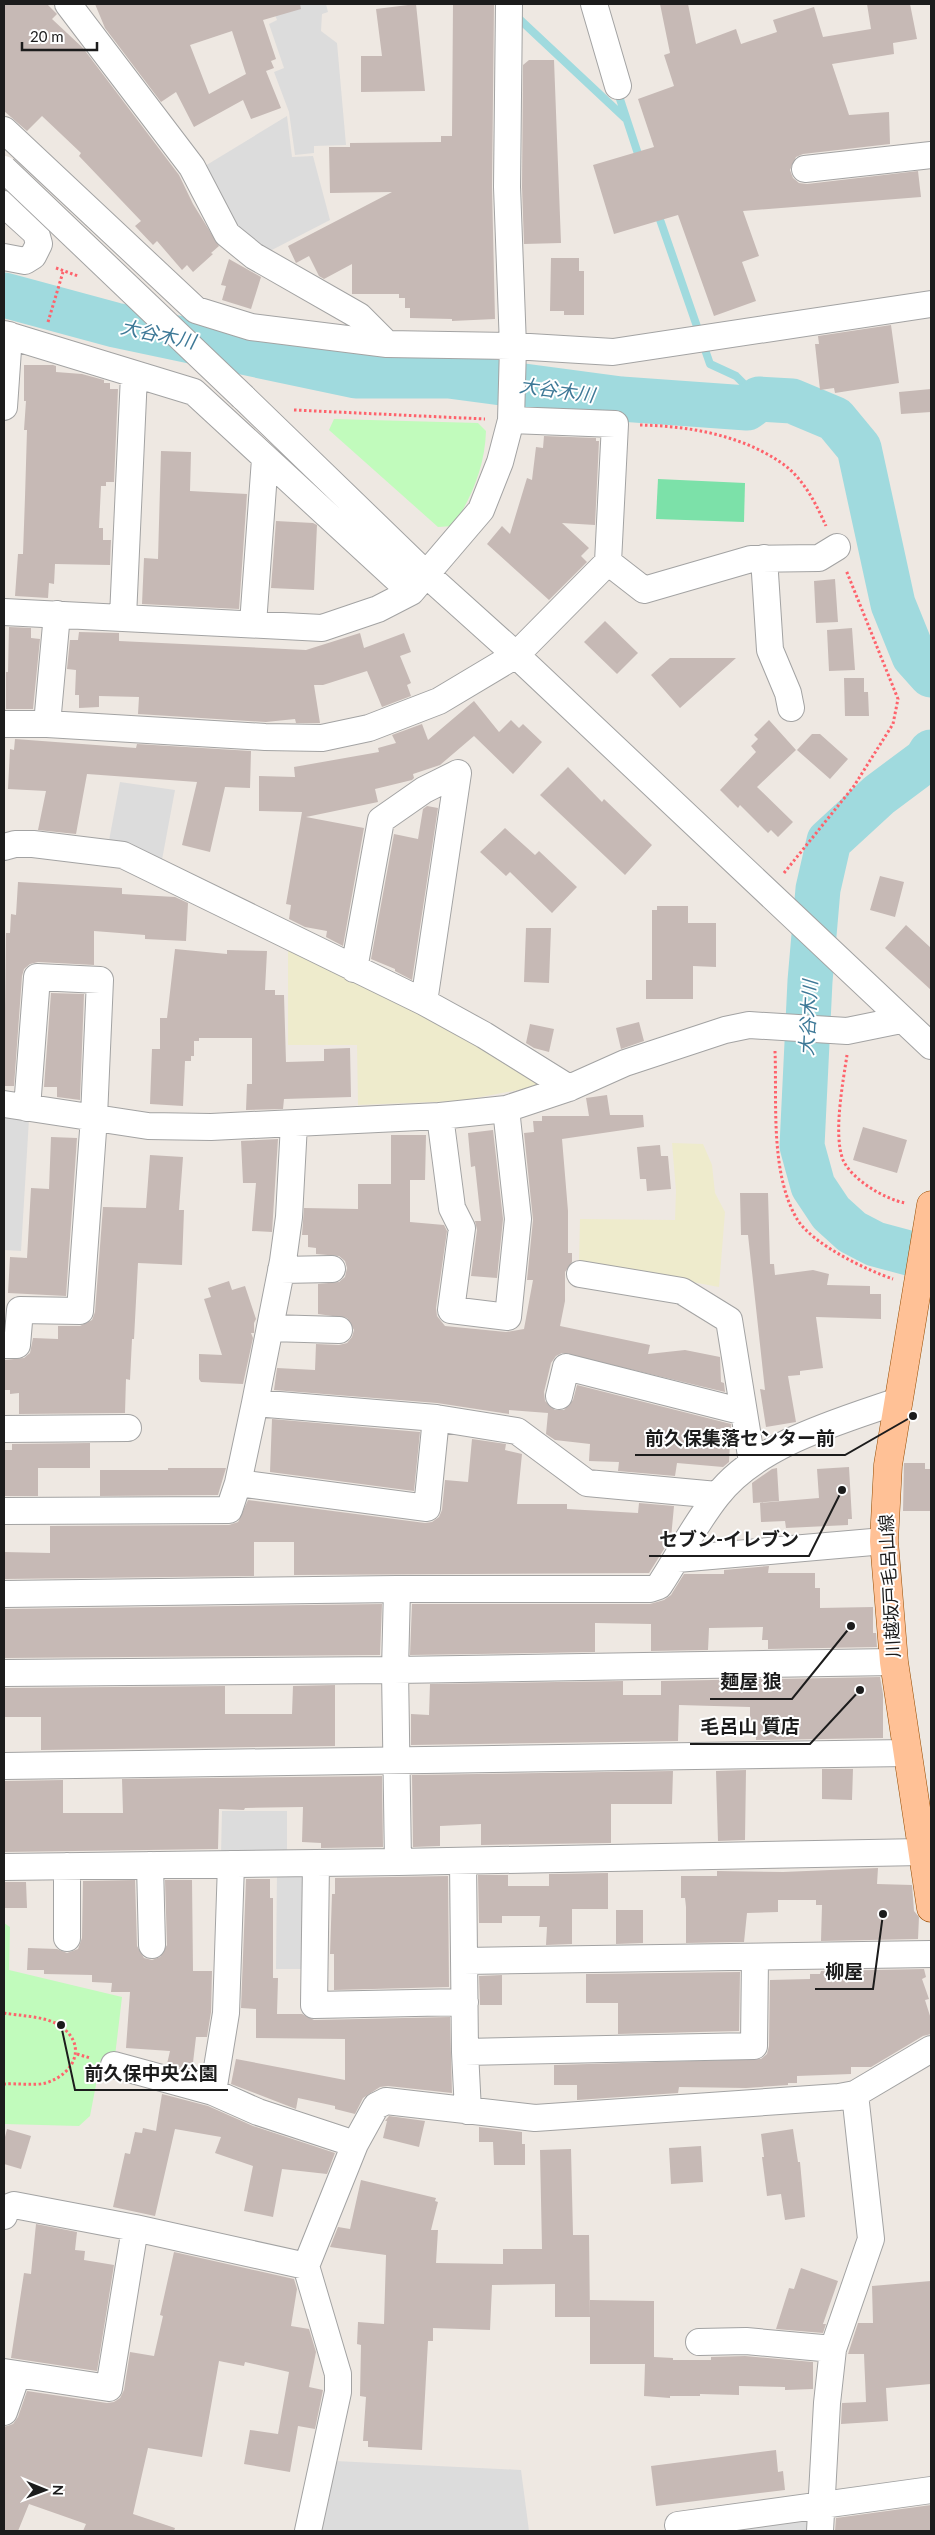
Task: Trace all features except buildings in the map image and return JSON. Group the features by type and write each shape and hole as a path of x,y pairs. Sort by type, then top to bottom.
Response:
{"main road":[{"name":"川越坂戸毛呂山線","path":"930,1210 888,1465 884,1541 894,1662 931,1908"}],"street":[{"path":"68,4 192,167 227,234 254,256 360,316 387,344"},
{"path":"4,612 322,628 378,609 419,584 481,510 500,462 511,414 513,353 507,187 509,4"},
{"path":"594,4 618,86"},
{"path":"4,130 196,310 251,327 387,344 513,353 613,352 931,304"},
{"path":"805,169 931,155"},
{"path":"4,169 243,397 419,584"},
{"path":"4,204 36,234 39,244 33,256 25,261 4,257"},
{"path":"4,407 6,335 194,392 265,459 419,584 516,655 858,980 931,1046"},
{"path":"124,617 134,375"},
{"path":"4,724 47,724 265,737 322,738 369,728 439,701 516,655 608,562 615,424 511,414"},
{"path":"253,624 265,459"},
{"path":"608,562 644,590 751,559 819,558 837,547"},
{"path":"764,558 770,650 788,693 790,708"},
{"path":"47,724 57,614"},
{"path":"354,969 381,820 424,790 458,773 424,1002"},
{"path":"4,847 15,844 33,844 123,855 424,1002 484,1035 569,1088"},
{"path":"4,1345 17,1345 20,1310 80,1311 94,1117 100,980 37,977 15,1106 94,1117 148,1126 211,1127 294,1124 440,1116 506,1109 569,1088 626,1063 726,1030 749,1025 777,1025 849,1031 901,1020"},
{"path":"440,1116 452,1208 462,1228 451,1310 508,1317 518,1218 506,1109"},
{"path":"4,1511 229,1510 238,1484 281,1270 289,1217 294,1124"},
{"path":"281,1270 332,1269"},
{"path":"580,1274 682,1291 729,1320 752,1462"},
{"path":"270,1328 339,1330"},
{"path":"558,1396 566,1367 744,1412"},
{"path":"4,1594 397,1589 650,1589 659,1586 678,1559 717,1495 752,1462 824,1427 898,1401"},
{"path":"255,1403 436,1418 518,1431 587,1482 717,1495"},
{"path":"238,1484 427,1508 436,1418"},
{"path":"4,1429 128,1428"},
{"path":"678,1559 884,1541"},
{"path":"397,1589 395,1670 398,1862"},
{"path":"4,1673 395,1670 894,1662"},
{"path":"4,1766 908,1753"},
{"path":"4,1867 922,1852"},
{"path":"463,1861 465,2052 468,2111"},
{"path":"316,1863 314,2005 465,2002"},
{"path":"150,1864 152,1945"},
{"path":"213,2092 226,2012 230,1864"},
{"path":"67,1866 67,1938"},
{"path":"464,1961 931,1954"},
{"path":"465,2052 754,2046 755,1958"},
{"path":"308,2531 338,2392 338,2374 306,2266 355,2144 376,2106 386,2101 535,2118 839,2097 855,2094 931,2049"},
{"path":"114,2065 213,2092 258,2112 355,2144"},
{"path":"820,2531 827,2403 833,2349 871,2239 855,2094"},
{"path":"4,2216 4,2209 14,2204 135,2228 306,2266"},
{"path":"4,2412 10,2373 109,2388 135,2228"},
{"path":"699,2342 746,2341 833,2349"},
{"path":"678,2525 931,2490"}],"path":[{"path":"48,324 63,272"},
{"path":"331,413 511,414"},
{"path":"615,424 644,425 714,433 744,443 784,464 801,482 813,499 837,547 898,699 893,724 854,786 775,901"},
{"path":"777,1025 780,1167 786,1195 798,1221 831,1251 876,1274 918,1283"},
{"path":"849,1031 839,1134 843,1160 858,1177 878,1194 930,1210"},
{"path":"4,2013 55,2023 67,2031 76,2046 76,2054 68,2070 45,2083 4,2084"}],"shaded area":[{"path":"271,4 326,4 328,12 322,14 321,31 337,43 346,145 314,146 314,153 295,155 289,112 274,72 284,68 269,24 277,20"},
{"path":"287,116 292,157 313,156 330,220 266,253 238,231 205,166"},
{"path":"120,782 175,790 161,865 108,846"},
{"path":"288,945 478,1043 545,1085 460,1101 358,1105 357,1045 288,1045"},
{"path":"4,1115 29,1119 21,1251 4,1250"},
{"path":"672,1143 703,1144 712,1165 715,1193 725,1212 719,1287 579,1261 580,1219 675,1220 676,1191"},
{"path":"222,1811 287,1811 287,1855 221,1855"},
{"path":"277,1871 309,1871 308,1969 276,1969"},
{"path":"335,2461 521,2470 529,2531 324,2531 318,2523"},
{"path":"811,2515 810,2531 708,2531"}],"green space":[{"path":"334,419 478,423 486,431 483,457 472,492 453,526 438,527 329,430"},
{"path":"658,479 745,483 744,522 656,519"},
{"path":"4,1923 10,1927 9,1970 122,1997 113,2073 99,2069 90,2116 79,2126 4,2124"}],"waterway":[{"path":"515,15 625,118"},
{"path":"618,93 640,160"},
{"path":"657,211 710,364 736,376 759,399"},
{"name":"大谷木川","path":"4,295 115,325 356,376 449,376 621,399 747,408 759,399 792,401 835,419 859,448 893,604 914,656 931,675"},
{"name":"大谷木川","path":"931,752 926,760 879,795 829,841 818,889 810,981 802,1146 813,1186 831,1213 852,1232 875,1244 931,1259"}],"place":[{"name":"前久保集落センター前","path":"913,1416"},
{"name":"セブン-イレブン","path":"842,1490"},
{"name":"麺屋 狼","path":"851,1626"},
{"name":"毛呂山 質店","path":"860,1690"},
{"name":"柳屋","path":"883,1914"},
{"name":"前久保中央公園","path":"61,2025"}]}
